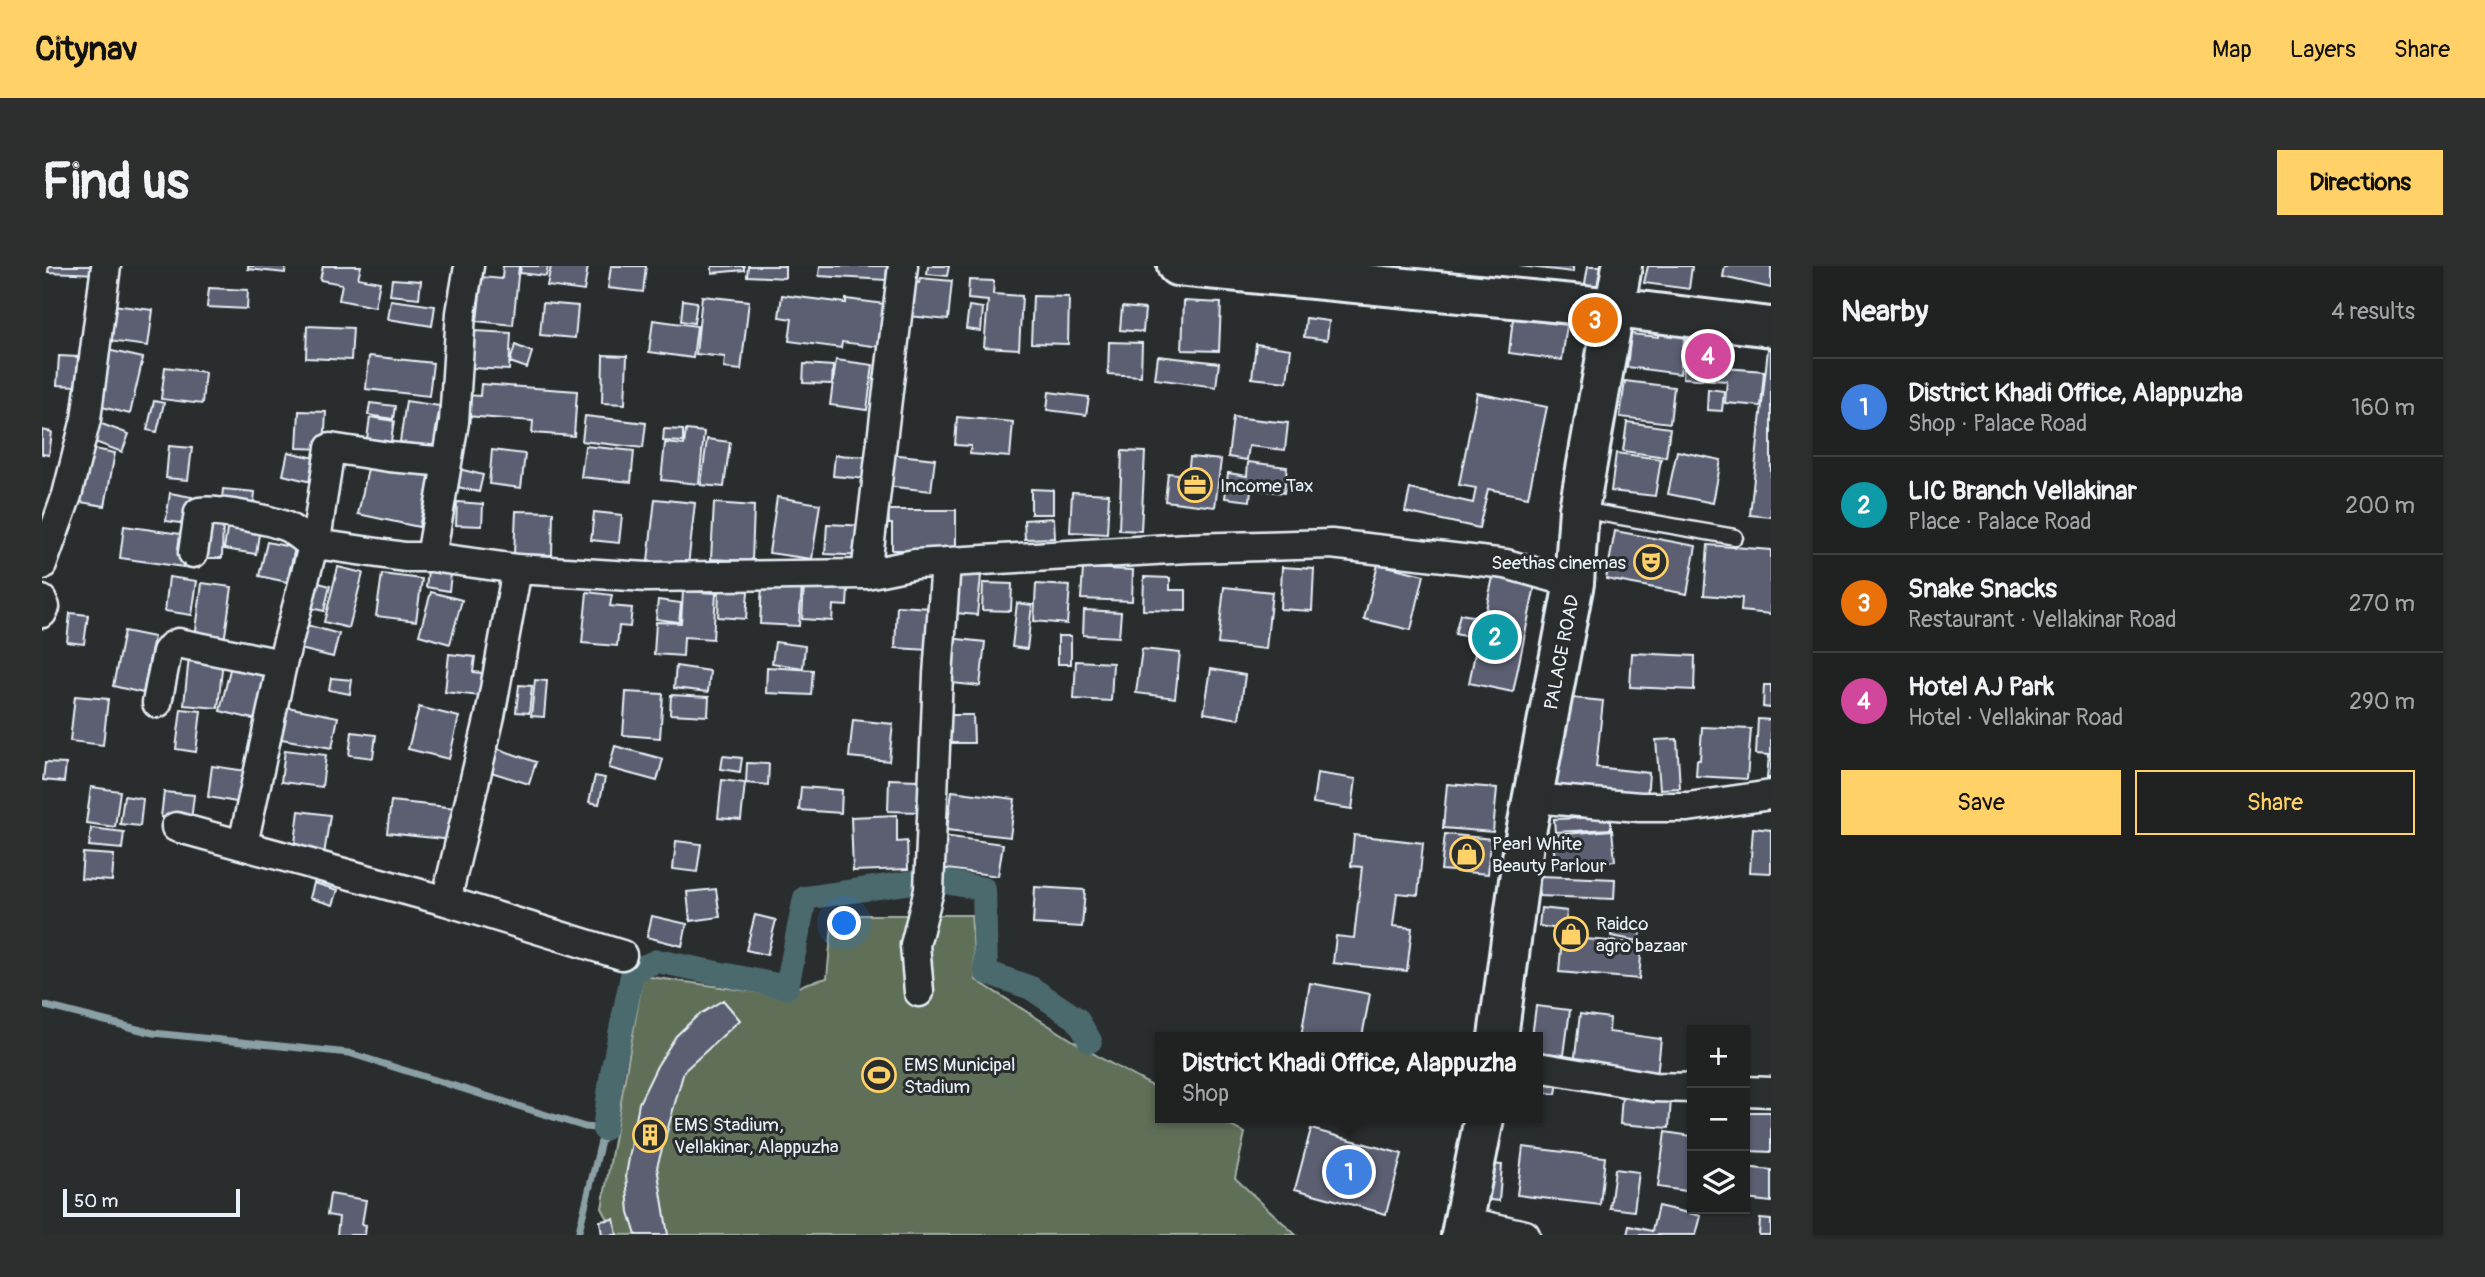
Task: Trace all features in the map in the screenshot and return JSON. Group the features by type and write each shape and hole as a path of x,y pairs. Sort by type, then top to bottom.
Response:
{"main road":[{"path":"1177,266 1615,308 1771,327"},
{"name":"PALACE ROAD","path":"1499,1032 1532,799 1574,583 1580,509 1622,266"},
{"path":"1462,1228 1483,1123"}],"street":[{"path":"42,565 67,495 86,419 106,266"},
{"path":"431,557 454,422 461,313 469,266"},
{"path":"866,574 903,266"},
{"path":"243,844 282,664 310,555 315,547 330,448 447,462"},
{"path":"193,552 199,512 205,511 236,514 287,527 315,547 323,545 517,569 647,577 866,574 915,564 1188,548 1331,544 1506,564 1574,583"},
{"path":"919,992 915,945 929,890 937,688 946,562"},
{"path":"446,901 490,716 517,569"},
{"path":"42,600 45,607 42,613"},
{"path":"157,704 167,652 178,643 282,664"},
{"path":"1532,799 1688,807 1771,795"},
{"path":"176,827 446,901 622,955"},
{"path":"1543,1068 1654,1087 1687,1088"},
{"path":"1750,1091 1771,1092"},
{"path":"1462,1228 1525,1235"}],"lane":[{"path":"1580,509 1735,537"}],"green space":[{"name":"EMS Municipal Stadium","path":"833,915 971,915 976,980 1104,1060 1155,1087 1155,1123 1224,1123 1245,1133 1235,1178 1296,1235 616,1235 602,1208 643,976 784,996 805,984 827,978"}],"building":[{"path":"49,266 99,266 99,274 48,272"},
{"path":"248,266 286,266 285,273 248,269"},
{"path":"323,266 361,266 358,278 380,282 375,307 339,300 342,284 320,280"},
{"path":"503,266 519,266 513,325 477,321 482,277 502,279"},
{"path":"521,266 548,266 546,276 520,273"},
{"path":"551,266 588,266 584,291 547,286"},
{"path":"611,266 646,266 643,292 608,288"},
{"path":"712,266 744,266 744,270 712,273"},
{"path":"748,266 785,266 785,278 747,276"},
{"path":"820,266 887,266 886,280 819,276"},
{"path":"928,266 949,266 947,276 927,274"},
{"path":"1520,266 1573,266 1573,272"},
{"path":"1588,266 1610,266 1606,292 1584,289"},
{"path":"1648,266 1692,266 1689,289 1644,283"},
{"path":"1725,266 1771,266 1771,288 1723,277"},
{"path":"920,278 952,281 948,320 899,315 903,282 919,283"},
{"path":"392,279 421,281 419,298 390,295"},
{"path":"969,280 994,281 993,294 1022,296 1019,349 984,347 988,301 968,299"},
{"path":"209,288 248,290 247,309 207,307"},
{"path":"782,295 846,303 846,299 885,304 880,347 842,342 841,348 789,341 792,319 779,317"},
{"path":"702,296 749,301 741,370 724,368 725,357 696,354"},
{"path":"1033,296 1069,297 1068,344 1031,343"},
{"path":"391,300 435,306 432,326 388,319"},
{"path":"683,300 697,302 694,323 681,321"},
{"path":"1184,301 1221,303 1219,351 1182,350"},
{"path":"543,303 578,306 575,338 540,335"},
{"path":"105,304 153,310 148,346 100,340"},
{"path":"969,306 983,308 981,331 966,329"},
{"path":"1122,307 1145,309 1143,332 1120,330"},
{"path":"1306,318 1329,321 1327,340 1304,337"},
{"path":"1513,318 1567,325 1562,360 1509,353"},
{"path":"653,320 697,326 693,358 649,352"},
{"path":"307,326 353,328 351,360 306,358"},
{"path":"1660,330 1685,334 1680,374 1627,367 1631,334 1659,337"},
{"path":"474,331 511,333 509,370 472,368"},
{"path":"1686,339 1727,343 1725,368 1764,371 1761,406 1725,403 1727,381 1683,378"},
{"path":"1109,342 1142,343 1141,376 1108,374"},
{"path":"1256,344 1291,349 1287,382 1252,378"},
{"path":"515,345 532,352 527,368 510,362"},
{"path":"103,349 143,358 130,414 98,406"},
{"path":"1768,349 1771,349 1771,517 1750,515"},
{"path":"603,355 627,356 625,404 602,403"},
{"path":"59,356 78,357 76,386 57,385"},
{"path":"369,356 433,363 429,396 366,389"},
{"path":"1158,356 1219,363 1216,387 1155,379"},
{"path":"836,360 873,365 867,410 830,405"},
{"path":"804,364 833,366 832,384 803,383"},
{"path":"165,367 205,372 202,404 161,399"},
{"path":"1625,381 1674,387 1670,423 1620,417"},
{"path":"481,384 577,391 574,436 532,433 533,421 466,416 467,395 480,396"},
{"path":"1708,389 1724,391 1722,411 1707,410"},
{"path":"1049,392 1089,397 1086,415 1047,410"},
{"path":"1477,393 1547,407 1528,497 1488,489 1479,528 1405,512 1410,489 1473,503 1476,488 1459,485"},
{"path":"154,401 164,403 157,432 147,430"},
{"path":"406,401 440,406 433,447 400,442"},
{"path":"370,403 395,406 393,419 368,415"},
{"path":"299,411 326,412 324,449 297,448"},
{"path":"585,416 646,423 643,448 582,441"},
{"path":"370,417 394,421 390,449 366,446"},
{"path":"957,417 1013,422 1010,457 970,454 971,446 955,445"},
{"path":"1233,417 1288,423 1285,450 1249,446 1247,460 1228,457"},
{"path":"1627,422 1670,428 1666,457 1623,451"},
{"path":"99,423 129,434 122,452 92,441"},
{"path":"664,429 683,430 683,442 663,441"},
{"path":"42,430 52,432 49,455 42,454"},
{"path":"686,430 704,432 699,484 661,480 665,443 684,445"},
{"path":"707,439 730,442 724,487 701,485"},
{"path":"169,446 192,448 188,480 166,478"},
{"path":"585,446 634,451 631,482 581,477"},
{"path":"84,447 115,453 105,506 74,501"},
{"path":"492,450 525,454 521,488 489,484"},
{"path":"1122,451 1145,452 1141,531 1119,530"},
{"path":"1677,451 1721,460 1713,503 1668,494"},
{"path":"288,452 320,459 315,483 283,475"},
{"path":"1616,453 1661,459 1655,496 1611,491"},
{"path":"890,454 935,459 931,491 886,486"},
{"path":"835,455 870,457 868,479 833,476"},
{"path":"1190,457 1221,460 1215,507 1165,501 1168,473 1188,475"},
{"path":"1248,462 1287,467 1284,493 1251,489 1250,501 1225,498 1228,473 1247,476"},
{"path":"369,464 430,476 419,527 358,514"},
{"path":"459,469 483,475 479,492 454,486"},
{"path":"223,489 255,492 253,511 221,509"},
{"path":"1031,489 1053,490 1053,514 1031,514"},
{"path":"1072,492 1109,494 1107,534 1070,532"},
{"path":"170,493 192,497 187,524 166,521"},
{"path":"777,497 820,504 812,559 769,553"},
{"path":"655,499 695,503 688,566 648,561"},
{"path":"457,502 483,504 482,526 456,525"},
{"path":"714,503 754,506 752,561 711,559"},
{"path":"888,510 956,510 956,550 892,550 892,524 889,524"},
{"path":"516,511 553,512 552,555 514,554"},
{"path":"594,512 622,515 619,543 591,540"},
{"path":"1054,518 1055,538 1025,539 1024,520"},
{"path":"200,520 223,521 222,558 199,558"},
{"path":"228,523 260,527 256,554 224,549"},
{"path":"827,524 867,526 866,556 825,554"},
{"path":"124,526 188,535 184,567 120,558"},
{"name":"Seethas cinemas","path":"1615,531 1696,546 1687,594 1606,579"},
{"path":"267,542 295,548 287,582 259,576"},
{"path":"1708,545 1771,550 1771,614 1741,611 1742,598 1704,595"},
{"path":"429,563 452,566 449,591 426,587"},
{"path":"1378,564 1424,575 1411,630 1364,619"},
{"path":"338,567 363,573 349,628 324,622"},
{"path":"1282,567 1314,569 1312,611 1280,609"},
{"path":"1083,568 1133,570 1132,601 1081,599"},
{"path":"382,574 422,579 416,621 376,616"},
{"path":"960,574 981,576 977,615 956,613"},
{"path":"169,577 197,581 192,615 165,611"},
{"path":"1144,577 1170,578 1170,590 1186,590 1186,611 1143,610"},
{"path":"1493,577 1535,586 1513,692 1469,683 1478,639 1455,634 1460,614 1484,618"},
{"path":"308,580 330,586 324,611 302,606"},
{"path":"202,583 232,587 224,642 195,638"},
{"path":"762,583 802,586 799,626 760,624"},
{"path":"983,583 1012,584 1011,611 982,610"},
{"path":"1036,584 1070,586 1067,624 1034,621"},
{"path":"804,585 848,588 847,606 833,605 832,621 802,619"},
{"path":"1224,587 1272,592 1266,649 1218,644"},
{"path":"719,589 748,591 746,619 718,617"},
{"path":"683,591 716,593 713,639 684,637 683,656 654,654 656,622 681,623"},
{"path":"431,592 462,600 450,644 419,635"},
{"path":"587,592 612,595 610,606 632,608 630,627 619,626 617,646 582,643"},
{"path":"658,600 681,603 679,622 656,619"},
{"path":"1017,603 1032,605 1027,649 1012,647"},
{"path":"897,606 932,608 930,650 895,648"},
{"path":"1084,610 1121,612 1119,637 1083,635"},
{"path":"70,613 88,615 84,644 67,642"},
{"path":"303,624 339,634 333,657 296,648"},
{"path":"124,631 154,637 143,693 113,686"},
{"path":"1058,636 1071,636 1071,664 1058,664"},
{"path":"948,638 985,642 980,686 943,682"},
{"path":"775,642 805,646 803,668 772,663"},
{"path":"1142,649 1180,653 1175,698 1136,693"},
{"path":"1632,653 1695,656 1694,690 1630,687"},
{"path":"449,654 475,657 473,672 482,673 480,696 445,692"},
{"path":"189,656 223,659 218,708 184,705"},
{"path":"1076,661 1113,663 1111,701 1074,699"},
{"path":"231,665 267,674 257,720 220,711"},
{"path":"676,666 710,671 708,692 674,688"},
{"path":"767,667 813,670 811,695 766,693"},
{"path":"1211,669 1245,675 1239,719 1204,713"},
{"path":"331,678 352,680 350,694 329,690"},
{"path":"535,680 547,681 544,717 531,716"},
{"path":"519,685 532,686 529,713 516,712"},
{"path":"1764,685 1771,685 1771,708 1763,707"},
{"path":"626,692 663,694 660,738 623,735"},
{"path":"671,695 709,697 708,716 670,714"},
{"path":"75,696 108,699 103,745 70,741"},
{"path":"1563,697 1603,701 1596,767 1649,773 1647,799 1553,789"},
{"path":"282,706 338,717 332,748 276,738"},
{"path":"419,707 459,717 449,759 408,749"},
{"path":"181,709 201,711 196,752 176,749"},
{"path":"946,715 973,715 974,743 947,743"},
{"path":"1758,719 1771,720 1771,778 1767,778 1769,755 1756,754"},
{"path":"853,720 893,724 889,761 849,757"},
{"path":"1702,727 1751,729 1747,779 1696,776"},
{"path":"352,732 376,735 373,758 349,755"},
{"path":"1677,739 1680,788 1660,789 1656,740"},
{"path":"615,746 663,759 657,781 609,768"},
{"path":"496,748 536,762 529,784 488,771"},
{"path":"285,750 326,755 322,787 281,782"},
{"path":"723,756 742,758 740,772 721,769"},
{"path":"45,763 66,764 64,782 43,780"},
{"path":"747,763 769,764 768,785 746,783"},
{"path":"212,766 247,771 242,803 208,797"},
{"path":"1317,773 1356,779 1352,809 1313,803"},
{"path":"595,776 605,778 599,804 589,802"},
{"path":"889,779 919,780 919,812 888,811"},
{"path":"722,780 745,783 741,820 718,818"},
{"path":"1447,784 1497,788 1493,832 1443,828"},
{"path":"91,787 120,791 115,827 86,823"},
{"path":"801,787 842,790 841,813 799,810"},
{"path":"952,791 1015,799 1010,837 947,830"},
{"path":"164,792 194,795 191,821 161,817"},
{"path":"124,796 143,799 140,826 120,824"},
{"path":"391,801 456,808 452,840 387,833"},
{"path":"299,811 330,815 324,855 294,851"},
{"path":"897,815 897,842 907,841 908,869 853,871 851,817"},
{"path":"1611,817 1611,829 1555,832 1554,819"},
{"path":"91,828 124,832 122,849 89,846"},
{"path":"1753,828 1771,830 1771,873 1750,872"},
{"path":"1612,830 1615,861 1555,866 1553,835"},
{"name":"Pearl White Beauty Parlour","path":"1445,834 1491,839 1488,874 1441,870"},
{"path":"1354,835 1423,843 1418,895 1397,893 1393,926 1412,928 1407,971 1333,963 1336,936 1354,938 1362,867 1351,866"},
{"path":"943,836 1003,844 998,876 939,868"},
{"path":"676,841 701,844 697,872 673,869"},
{"path":"83,853 114,855 112,881 81,879"},
{"path":"1540,876 1615,879 1614,899 1539,896"},
{"path":"314,883 338,890 333,905 310,898"},
{"path":"1035,887 1085,890 1082,927 1033,924"},
{"path":"716,889 720,917 690,921 687,892"},
{"path":"1541,908 1567,911 1565,930 1539,926"},
{"path":"755,915 776,920 767,955 746,950"},
{"path":"652,916 687,924 682,946 647,937"},
{"path":"1613,922 1642,927 1639,941 1611,936"},
{"path":"1562,937 1642,944 1639,979 1559,972"},
{"path":"1310,983 1370,994 1363,1032 1302,1032"},
{"name":"EMS Stadium, Vellakinar, Alappuzha","path":"723,1000 740,1020 684,1071 657,1167 668,1235 636,1235 629,1213 626,1175 639,1103 657,1066 676,1036 697,1016"},
{"path":"1536,1006 1570,1010 1564,1055 1543,1053 1543,1032 1533,1032"},
{"path":"1580,1014 1610,1018 1609,1032 1661,1039 1657,1076 1574,1065"},
{"path":"1543,1080 1558,1082 1556,1094 1543,1093"},
{"path":"1622,1094 1671,1098 1669,1128 1620,1124"},
{"path":"1750,1112 1771,1112 1771,1152 1750,1151"},
{"path":"1311,1129 1402,1154 1386,1214 1295,1189"},
{"path":"1665,1132 1687,1135 1687,1191 1658,1187"},
{"path":"1523,1147 1605,1157 1600,1205 1517,1195"},
{"path":"1486,1164 1502,1165 1499,1201 1482,1199"},
{"path":"1750,1168 1771,1170 1771,1202 1750,1200"},
{"path":"1615,1169 1639,1172 1634,1211 1610,1208"},
{"path":"330,1194 366,1200 362,1224 366,1225 365,1235 337,1235 339,1217 327,1215"},
{"path":"1658,1206 1701,1216 1696,1235 1627,1235 1629,1226 1652,1231"},
{"path":"614,1219 617,1235 602,1235 600,1221"},
{"path":"1760,1219 1771,1220 1771,1235 1759,1235"}],"waterway":[{"path":"604,1129 612,1073 633,971 657,961 787,987 805,898 914,882"},
{"path":"945,882 984,889 986,972 1031,988 1077,1019 1090,1041"},
{"path":"42,1005 153,1033 349,1053 585,1127 604,1129 578,1235"}],"place":[{"name":"Snake Snacks","path":"1595,320"},
{"name":"Hotel AJ Park","path":"1708,356"},
{"name":"Income Tax","path":"1195,485"},
{"name":"Seethas cinemas","path":"1651,562"},
{"name":"LIC Branch Vellakinar","path":"1495,637"},
{"name":"Pearl White Beauty Parlour","path":"1467,854"},
{"name":"Raidco agro bazaar","path":"1571,934"},
{"name":"EMS Municipal Stadium","path":"879,1075"},
{"name":"EMS Stadium, Vellakinar, Alappuzha","path":"650,1135"},
{"name":"District Khadi Office, Alappuzha","path":"1349,1172"}]}
